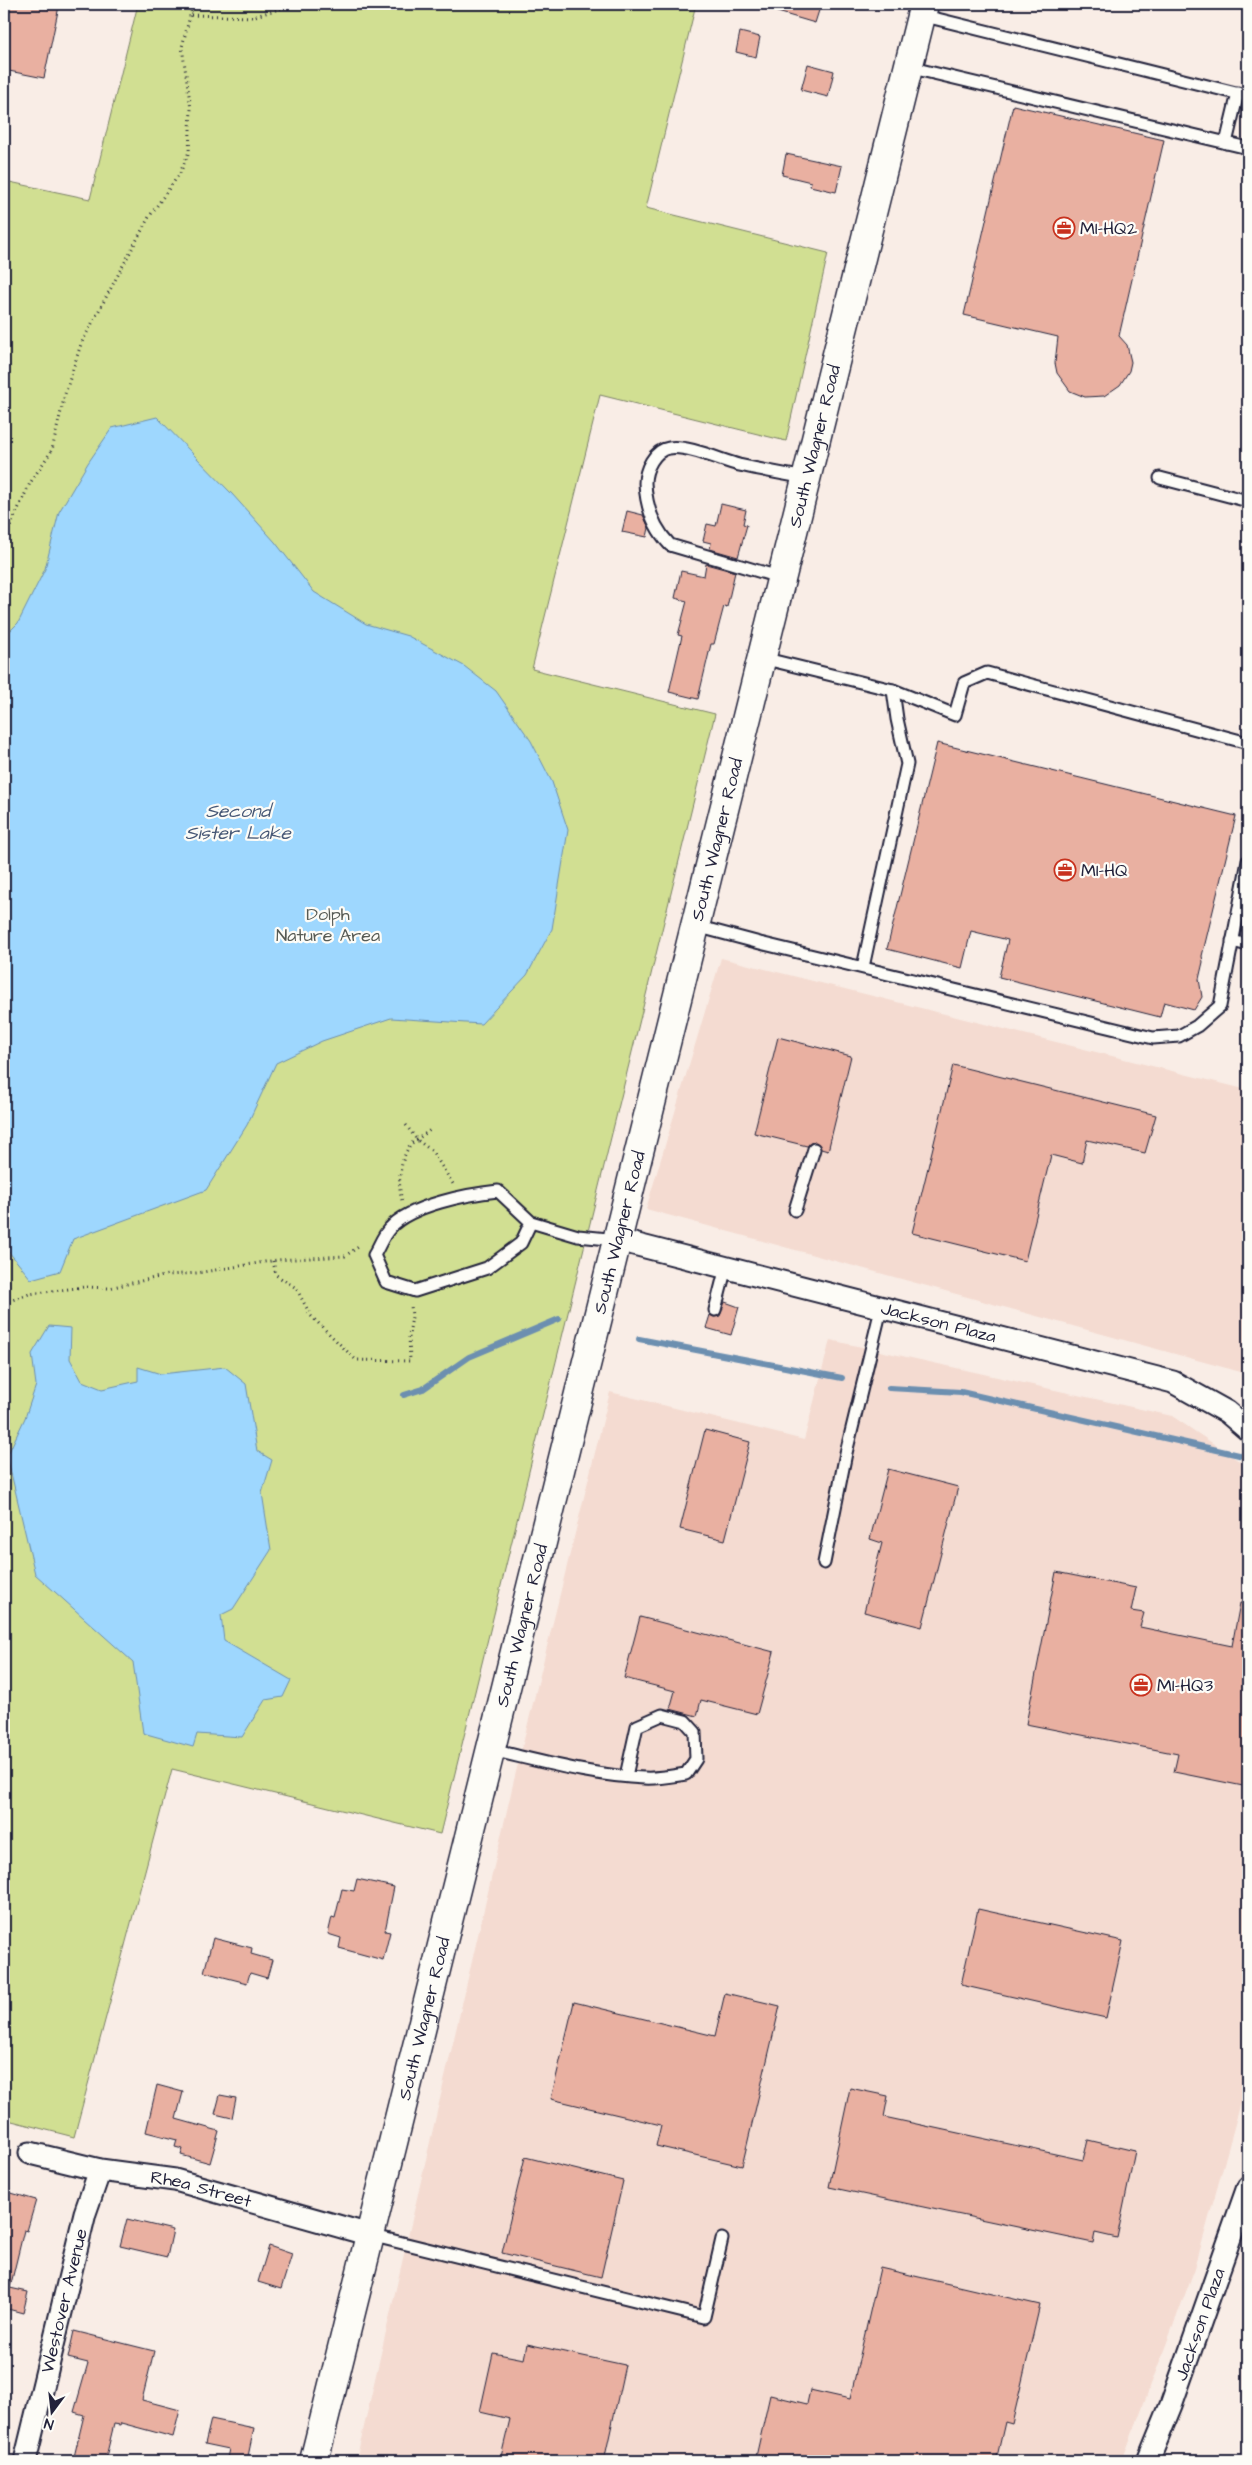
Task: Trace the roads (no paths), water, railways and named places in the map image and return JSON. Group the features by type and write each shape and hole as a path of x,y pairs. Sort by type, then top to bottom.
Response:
{"main road":[{"name":"South Wagner Road","path":"314,2461 923,9"}],"street":[{"name":"Jackson Plaza","path":"618,1240 881,1309 1040,1346 1172,1382 1227,1412 1248,1430"},
{"name":"Rhea Street","path":"30,2153 100,2170 175,2180 370,2235"},
{"name":"Westover Avenue","path":"25,2461 84,2220 100,2170"},
{"name":"Jackson Plaza","path":"1148,2461 1171,2405 1248,2187"}],"lane":[{"path":"923,9 1243,94 1226,142"},
{"path":"908,67 1248,148"},
{"path":"782,578 670,545 662,537 650,512 645,479 647,468 656,455 667,448 680,448 739,465 807,478"},
{"path":"1160,478 1248,501"},
{"path":"762,658 894,690 956,715 964,683 987,673 1248,743"},
{"path":"863,967 907,764 897,720 894,690"},
{"path":"696,926 1153,1038 1179,1036 1197,1026 1220,1006 1248,861"},
{"path":"1232,941 1248,945"},
{"path":"795,1210 814,1149"},
{"path":"532,1222 521,1243 488,1268 415,1291 386,1282 374,1255 390,1228 406,1216 461,1195 498,1191 532,1222 578,1236 618,1240"},
{"path":"715,1310 726,1267"},
{"path":"824,1564 846,1453 881,1309"},
{"path":"491,1750 548,1763 626,1776 644,1778 686,1774 696,1759 695,1732 685,1721 662,1715 638,1726 626,1776"},
{"path":"370,2235 704,2317 722,2239"}],"water":[{"name":"Second Sister Lake","path":"157,417 232,494 275,542 314,592 366,624 408,636 464,666 496,691 531,741 552,782 568,830 552,929 527,975 481,1024 391,1018 322,1041 276,1063 247,1125 206,1190 73,1239 60,1271 31,1279 4,1246 4,637 18,623 45,569 59,512 88,463 112,428"},
{"path":"49,1326 71,1328 70,1359 82,1381 102,1389 138,1381 138,1367 161,1374 225,1367 246,1384 257,1451 272,1460 262,1493 271,1550 233,1609 221,1615 224,1641 291,1680 283,1697 265,1700 242,1737 197,1734 193,1747 143,1733 133,1662 35,1574 7,1456 25,1418 36,1385 32,1354"}],"waterway":[{"path":"404,1395 423,1389 469,1357 559,1319"},
{"path":"639,1339 842,1378"},
{"path":"889,1388 961,1392 1248,1457"}],"place":[{"name":"MI-HQ2","path":"1064,228"},
{"name":"MI-HQ","path":"1065,870"},
{"name":"MI-HQ3","path":"1141,1685"}],"park label":[{"name":"Dolph Nature Area","path":"328,924"}]}
